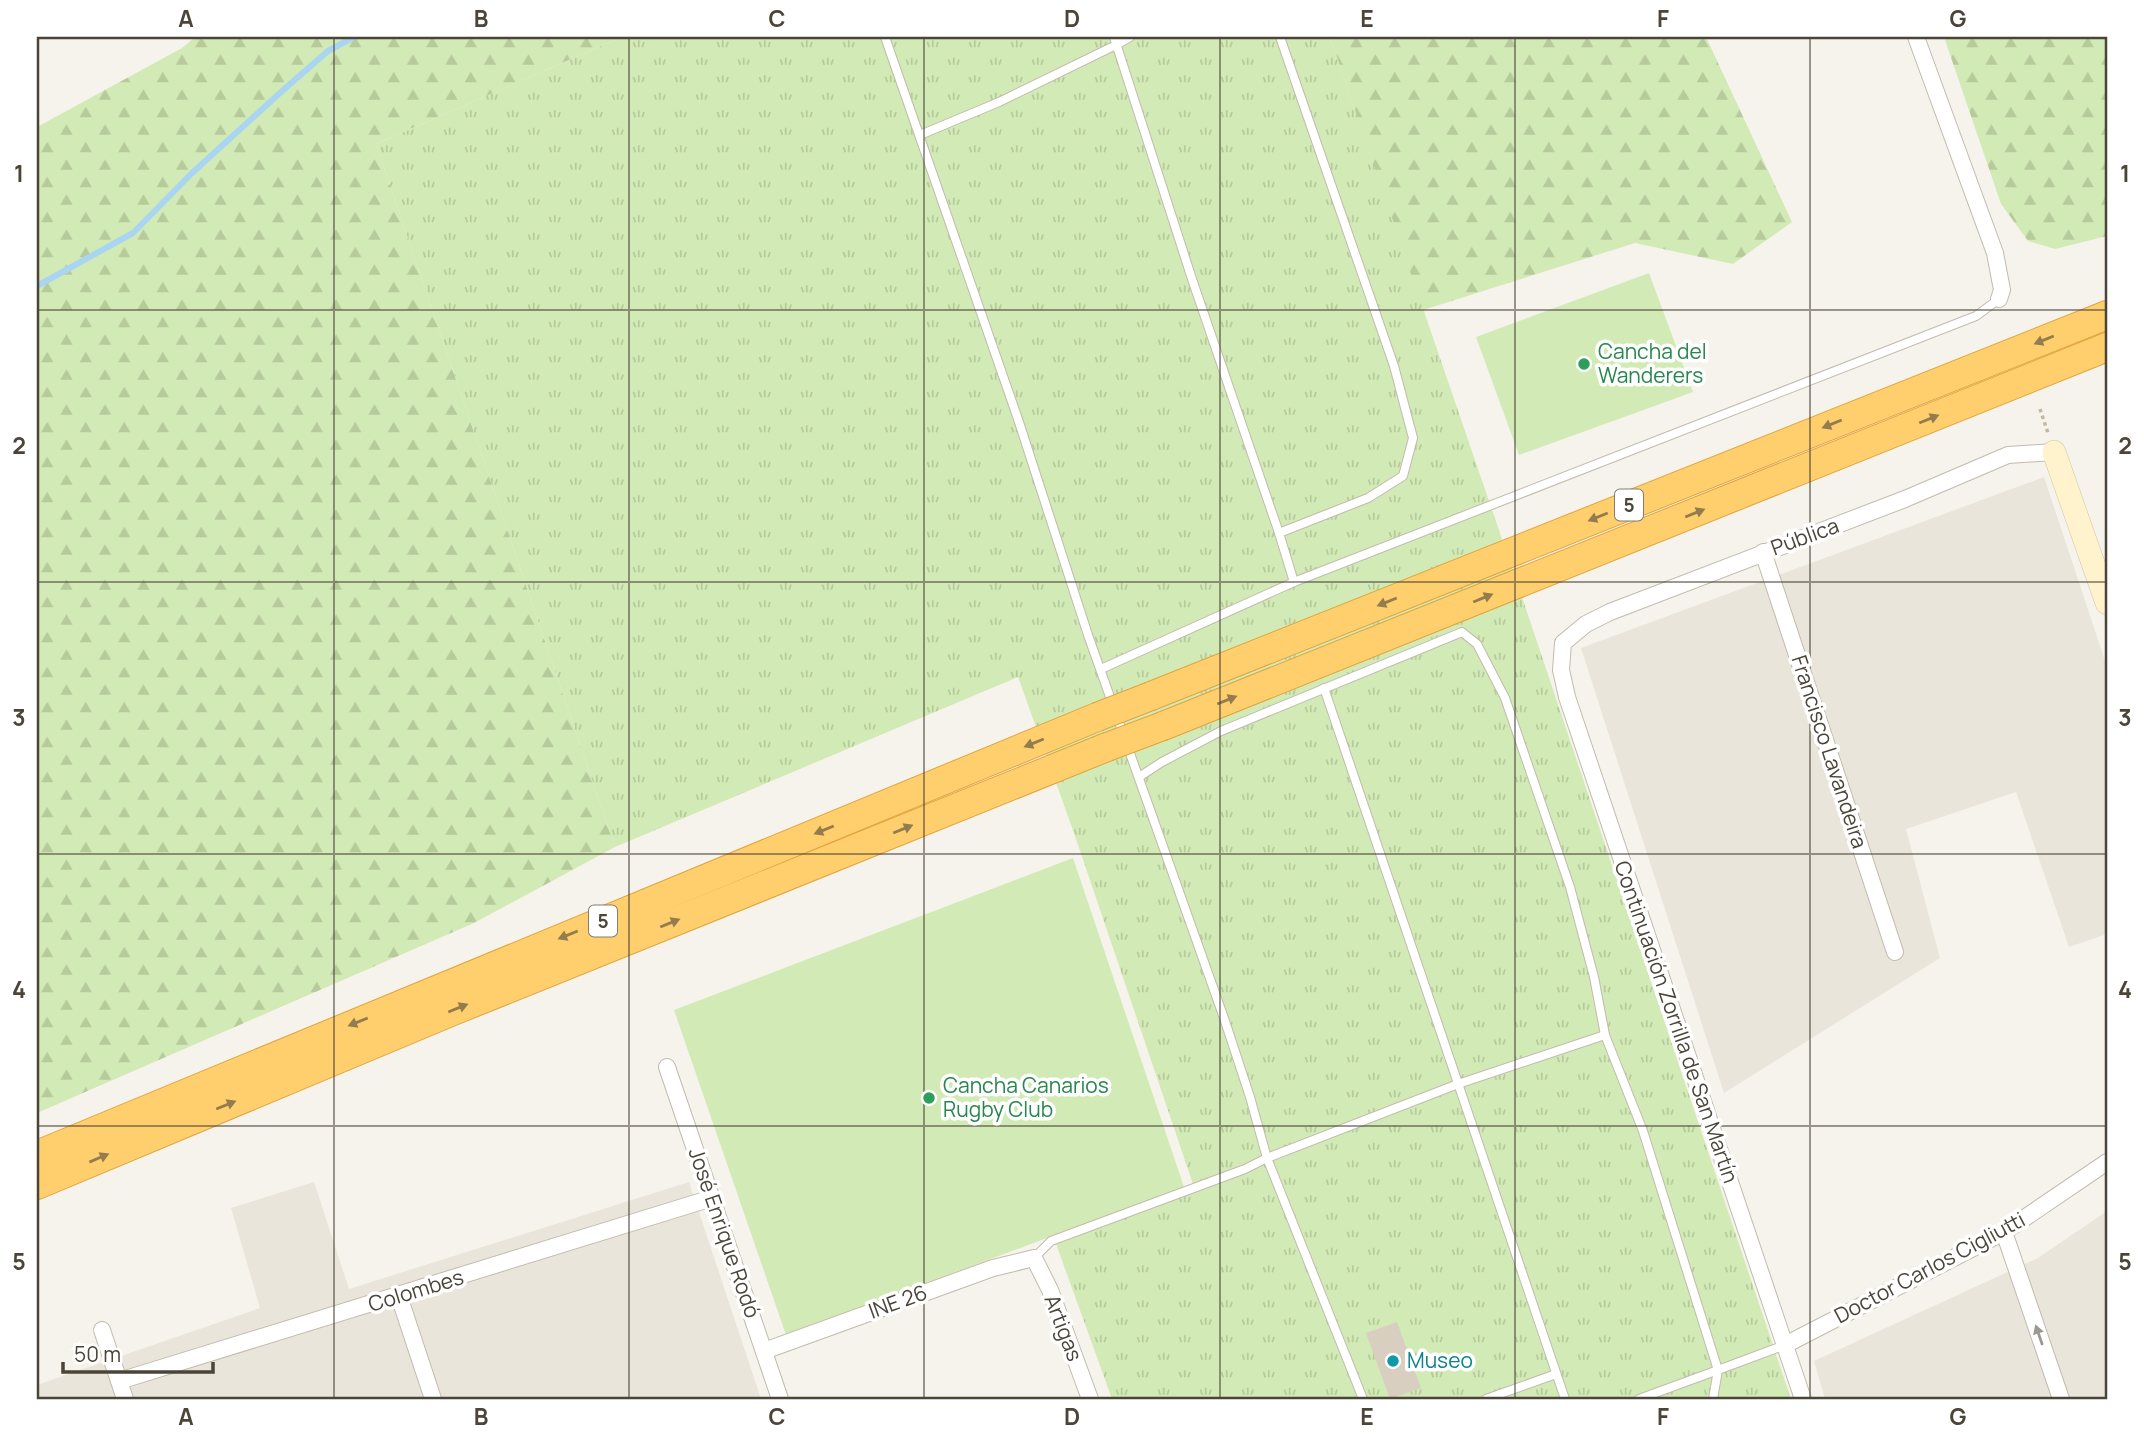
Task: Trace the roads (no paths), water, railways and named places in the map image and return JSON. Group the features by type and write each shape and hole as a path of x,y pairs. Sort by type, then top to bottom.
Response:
{"highway":[{"name":"5","path":"37,1154 1097,717 2107,315"},
{"name":"5","path":"37,1185 453,1011 2107,347"}],"street":[{"path":"1916,37 1995,253 2001,290 1999,299"},
{"path":"2054,452 2107,603"},
{"name":"Pública","path":"1563,643 1586,624 1610,612 1905,499 2008,455 2054,452"},
{"name":"Francisco Lavandeira","path":"1763,552 1895,952"},
{"name":"Continuación Zorrilla de San Martín","path":"1563,643 1561,670 1567,697 1803,1399"},
{"name":"José Enrique Rodó","path":"667,1067 780,1399"},
{"name":"Doctor Carlos Cigliutti","path":"1785,1345 2004,1232 2107,1162"},
{"name":"Colombes","path":"119,1381 712,1198"},
{"path":"2004,1232 2061,1399"},
{"name":"INE 26","path":"764,1351 993,1268 1034,1258"},
{"name":"Artigas","path":"1034,1258 1049,1290 1090,1399"},
{"path":"399,1296 433,1399"},
{"path":"102,1330 125,1399"}],"lane":[{"path":"885,37 1019,422 1101,669 1226,1021 1268,1158 1363,1399"},
{"path":"920,135 999,102 1115,41 1129,37"},
{"path":"1279,533 1368,498 1403,476 1413,438 1394,366 1280,37"},
{"path":"1115,41 1294,582"},
{"path":"1101,669 1294,582 1976,316 1999,299"},
{"path":"1139,776 1221,732 1462,632 1478,644 1505,698 1570,887 1594,977 1605,1035 1643,1131 1718,1370 1713,1399"},
{"path":"1324,688 1565,1399"},
{"path":"1034,1258 1051,1241 1245,1169 1458,1084 1605,1035"},
{"path":"1639,1399 1785,1345"},
{"path":"1486,1399 1556,1374"}],"waterway":[{"path":"37,286 133,233 191,174 281,92 328,51 354,37"}],"place":[{"name":"Cancha del Wanderers","path":"1584,364"},
{"name":"Cancha Canarios Rugby Club","path":"929,1098"},
{"name":"Museo","path":"1393,1361"}]}
